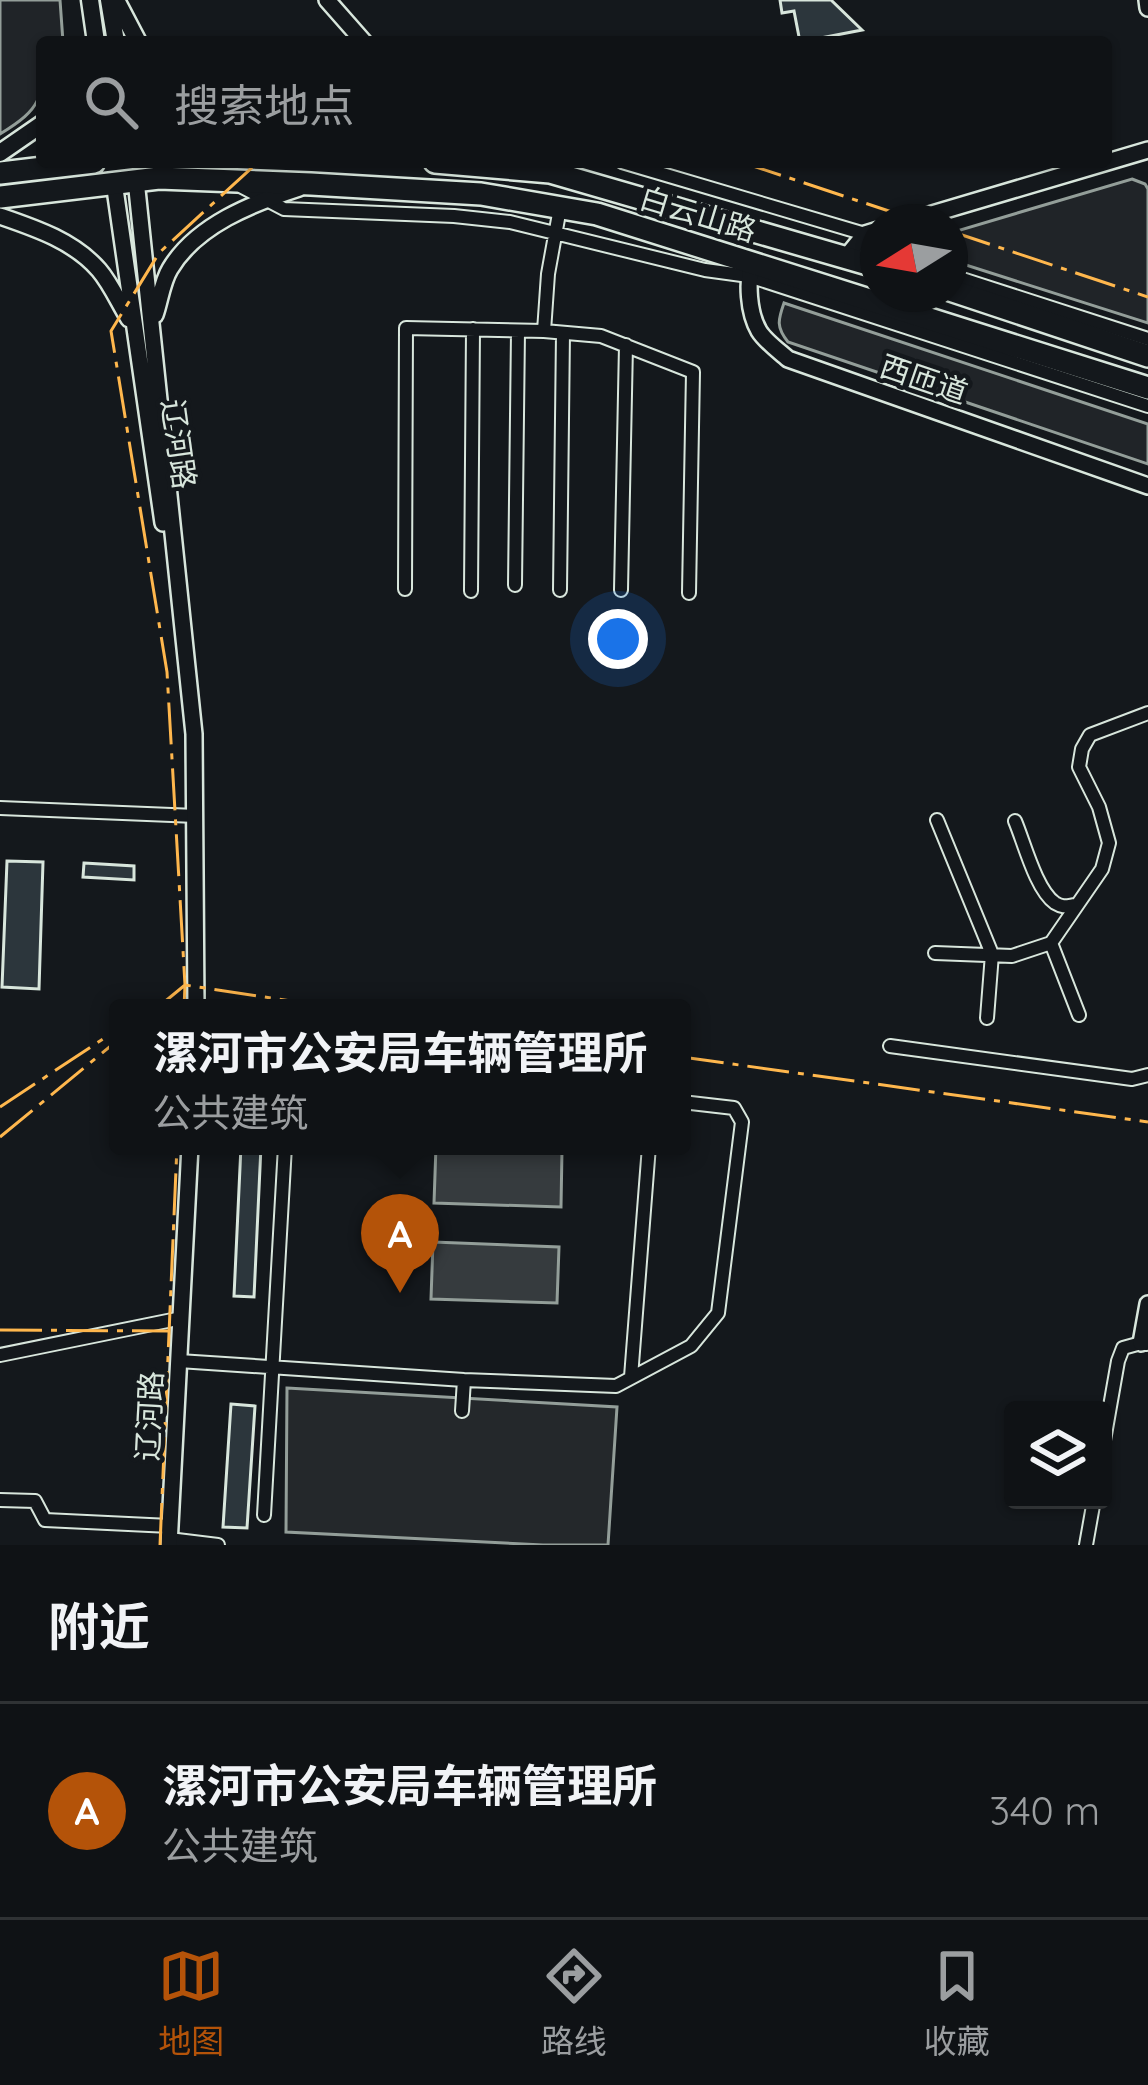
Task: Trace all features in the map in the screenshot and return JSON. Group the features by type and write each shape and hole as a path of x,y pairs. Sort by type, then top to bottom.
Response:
{"highway":[{"path":"2,167 36,165"},
{"name":"白云山路","path":"553,168 860,260"},
{"name":"白云山路","path":"4,199 124,171 481,194 597,214 750,269 1148,388"},
{"path":"968,296 1148,356"}],"main road":[{"path":"86,36 89,0"},
{"path":"89,0 95,36"},
{"path":"113,0 116,36"},
{"path":"113,0 134,36"},
{"path":"2,167 36,130"}],"street":[{"path":"327,0 359,36"},
{"path":"1112,161 1148,150"},
{"path":"642,168 860,233"},
{"path":"966,204 1087,168"},
{"name":"辽河路","path":"124,171 152,324 194,734 196,999"},
{"name":"辽河路","path":"124,171 134,327 194,734"},
{"path":"231,181 284,209 510,222 705,270 750,269 1148,406"},
{"path":"152,324 170,270 211,227 311,184"},
{"path":"544,331 560,208"},
{"path":"0,216 76,249 100,271 134,327"},
{"path":"847,256 860,247"},
{"name":"西匝道","path":"750,269 751,302 759,331 788,359 1148,485"},
{"path":"968,281 1148,339"},
{"path":"405,589 406,328 601,336 693,372 689,593"},
{"path":"471,591 473,329"},
{"path":"515,585 518,331"},
{"path":"560,590 563,333"},
{"path":"621,590 626,346"},
{"path":"935,952 1012,956 1051,943 1102,869 1109,843 1099,807 1079,767 1082,749 1090,735 1148,713"},
{"path":"0,808 196,816"},
{"path":"937,820 992,954 987,1018"},
{"path":"1015,821 1040,883 1054,903 1075,905"},
{"path":"1051,943 1078,1015"},
{"path":"890,1046 1132,1079 1148,1075"},
{"path":"179,1361 616,1386 691,1346 718,1313 742,1122 734,1108 691,1103"},
{"name":"辽河路","path":"170,1537 190,1155"},
{"path":"264,1515 285,1155"},
{"path":"631,1377 649,1155"},
{"path":"1111,1401 1124,1348 1144,1344 1148,1304"},
{"path":"0,1355 182,1318"},
{"path":"462,1412 464,1380"},
{"path":"0,1500 35,1501 45,1520 218,1545"},
{"path":"1086,1545 1092,1509"}],"shaded area":[{"path":"0,0 60,0 63,36 36,36 36,102 0,134"},
{"path":"1132,179 1145,184 1148,323 968,266 968,228"},
{"path":"784,303 1148,424 1148,464 788,342 779,323"},
{"path":"436,1155 562,1155 561,1207 434,1203"},
{"path":"433,1242 559,1247 557,1303 431,1299"},
{"path":"287,1388 617,1407 608,1545 286,1532"}],"building":[{"path":"780,0 831,0 862,30 799,36 794,11 782,13"},
{"path":"7,861 43,862 39,989 2,987"},
{"path":"84,863 134,866 134,880 83,877"},
{"path":"241,1155 261,1155 254,1297 234,1296"},
{"path":"231,1404 255,1406 247,1528 223,1527"}],"power":[{"path":"184,999 167,672 111,331 159,253 251,168"},
{"path":"759,168 868,204"},
{"path":"968,237 1148,297"},
{"path":"168,999 185,985 278,999"},
{"path":"0,1107 109,1035"},
{"path":"0,1137 109,1047"},
{"path":"691,1058 1148,1122"},
{"path":"160,1545 177,1155"},
{"path":"0,1330 169,1331"}],"place":[{"name":"漯河市公安局车辆管理所","path":"400,1293"}]}
